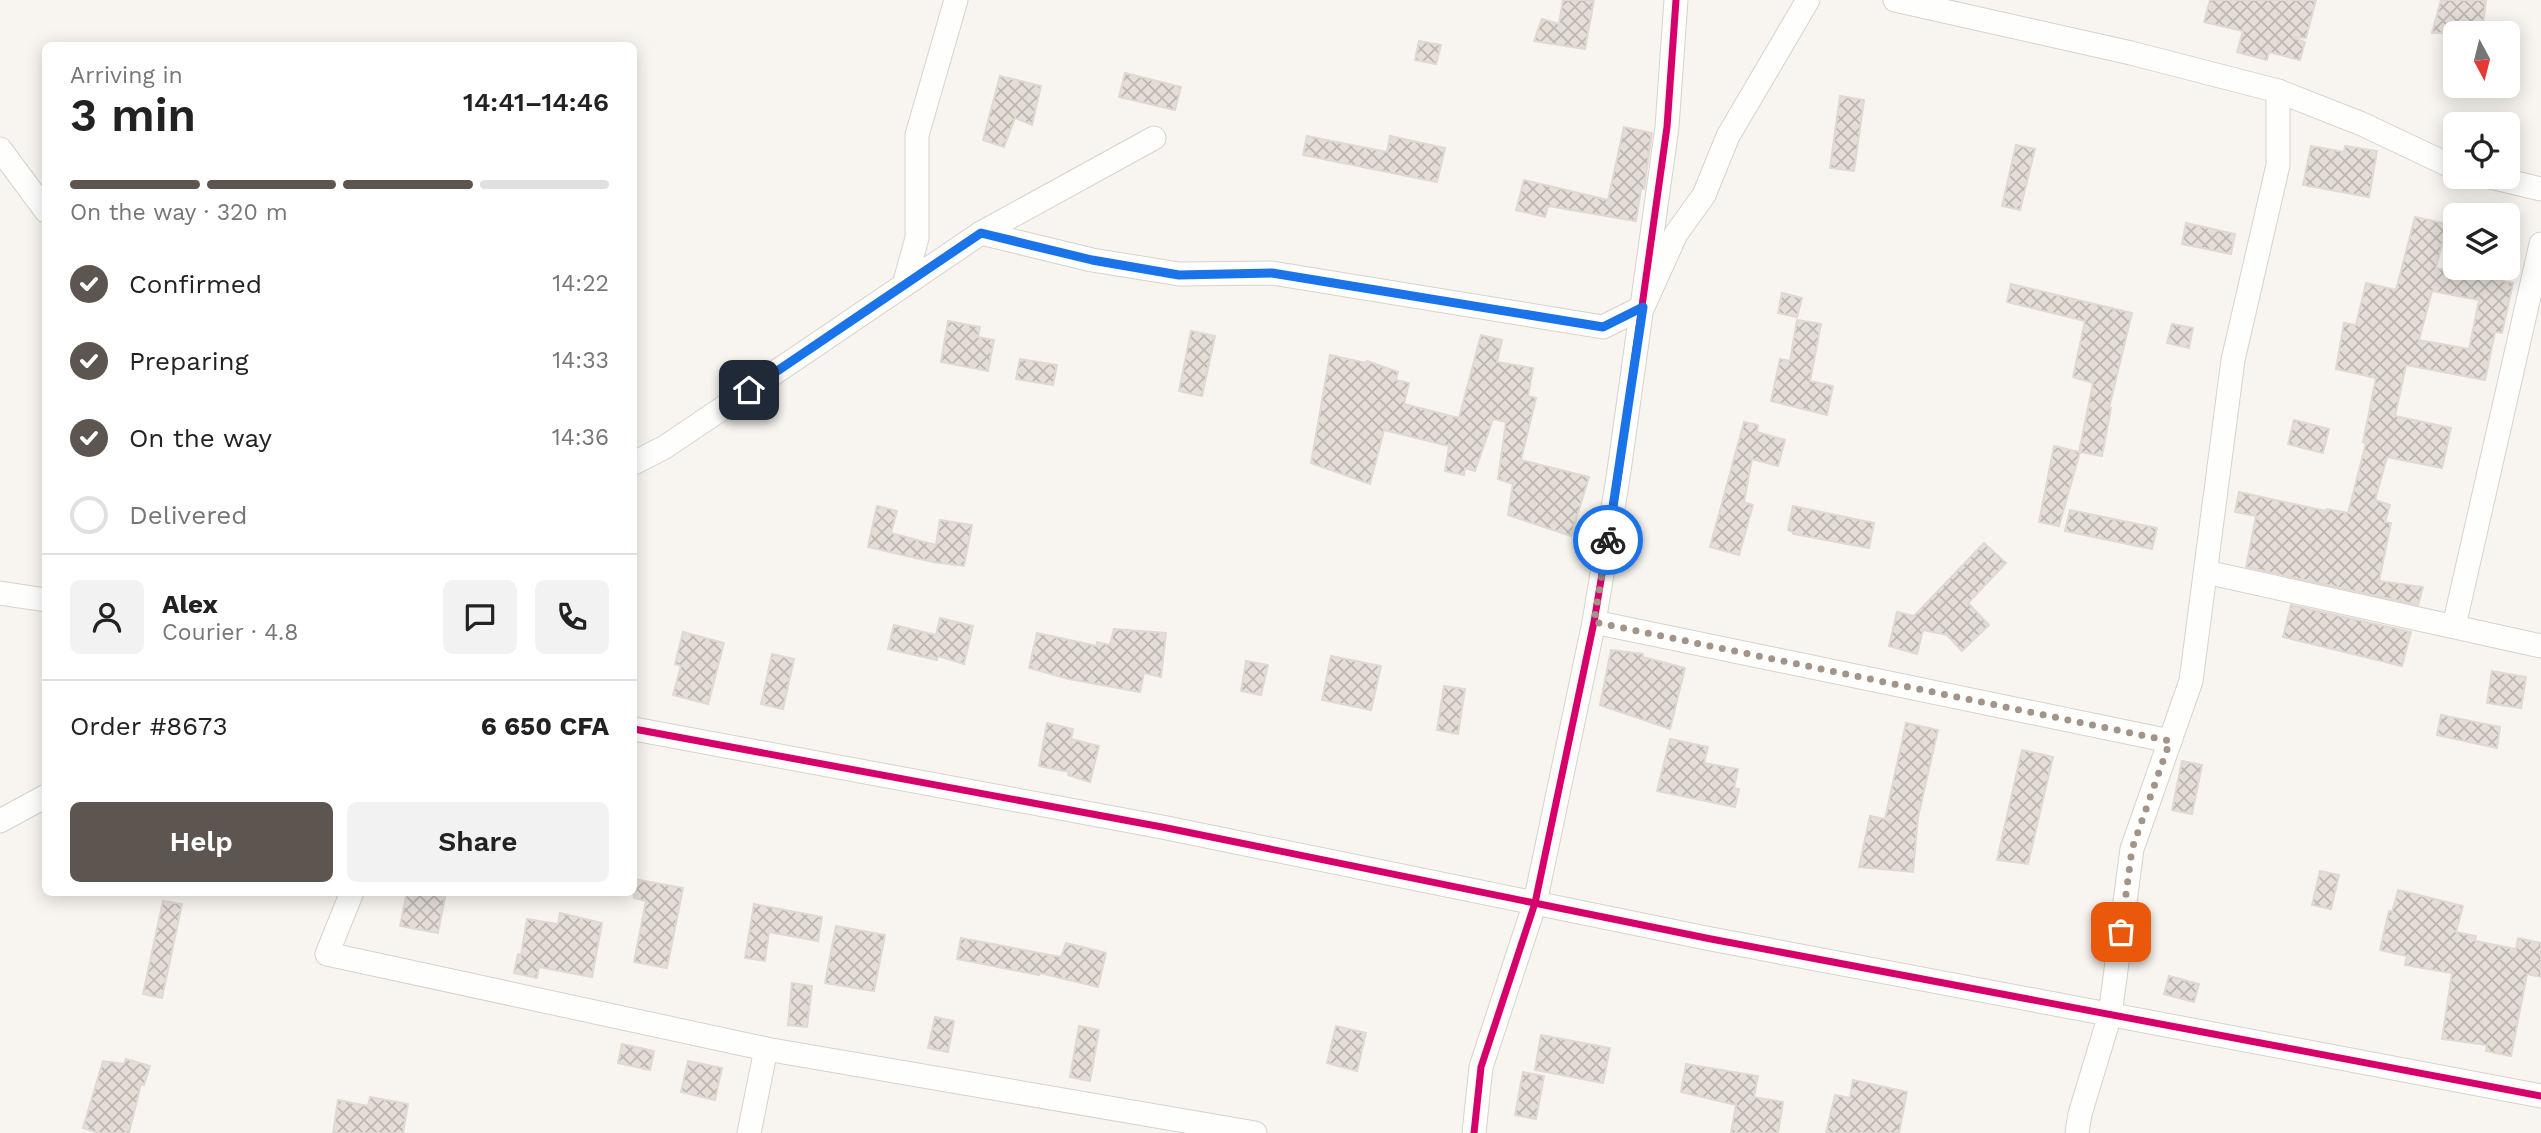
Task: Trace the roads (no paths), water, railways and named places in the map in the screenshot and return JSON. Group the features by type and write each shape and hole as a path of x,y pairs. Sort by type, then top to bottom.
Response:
{"street":[{"path":"904,285 918,238 917,135 956,0"},
{"path":"1474,1133 1481,1067 1535,903 1594,622 1643,307 1667,127 1676,0"},
{"path":"981,233 1092,260 1179,275 1272,273 1603,327 1643,307 1676,234 1704,195 1727,136 1808,0"},
{"path":"1895,0 2131,53 2278,91 2362,124 2443,161"},
{"path":"2077,1133 2110,1015 2132,849 2191,681 2233,360 2278,165 2278,91"},
{"path":"637,461 685,434 981,233 1154,138"},
{"path":"0,149 42,206"},
{"path":"2520,184 2541,189"},
{"path":"2454,626 2541,244"},
{"path":"2206,572 2541,646"},
{"path":"0,593 42,599"},
{"path":"1594,622 2170,741"},
{"path":"637,730 1162,827 1711,939 2541,1096"},
{"path":"0,821 42,798"},
{"path":"350,896 327,954 766,1049 1255,1133"},
{"path":"750,1133 766,1049"}]}
